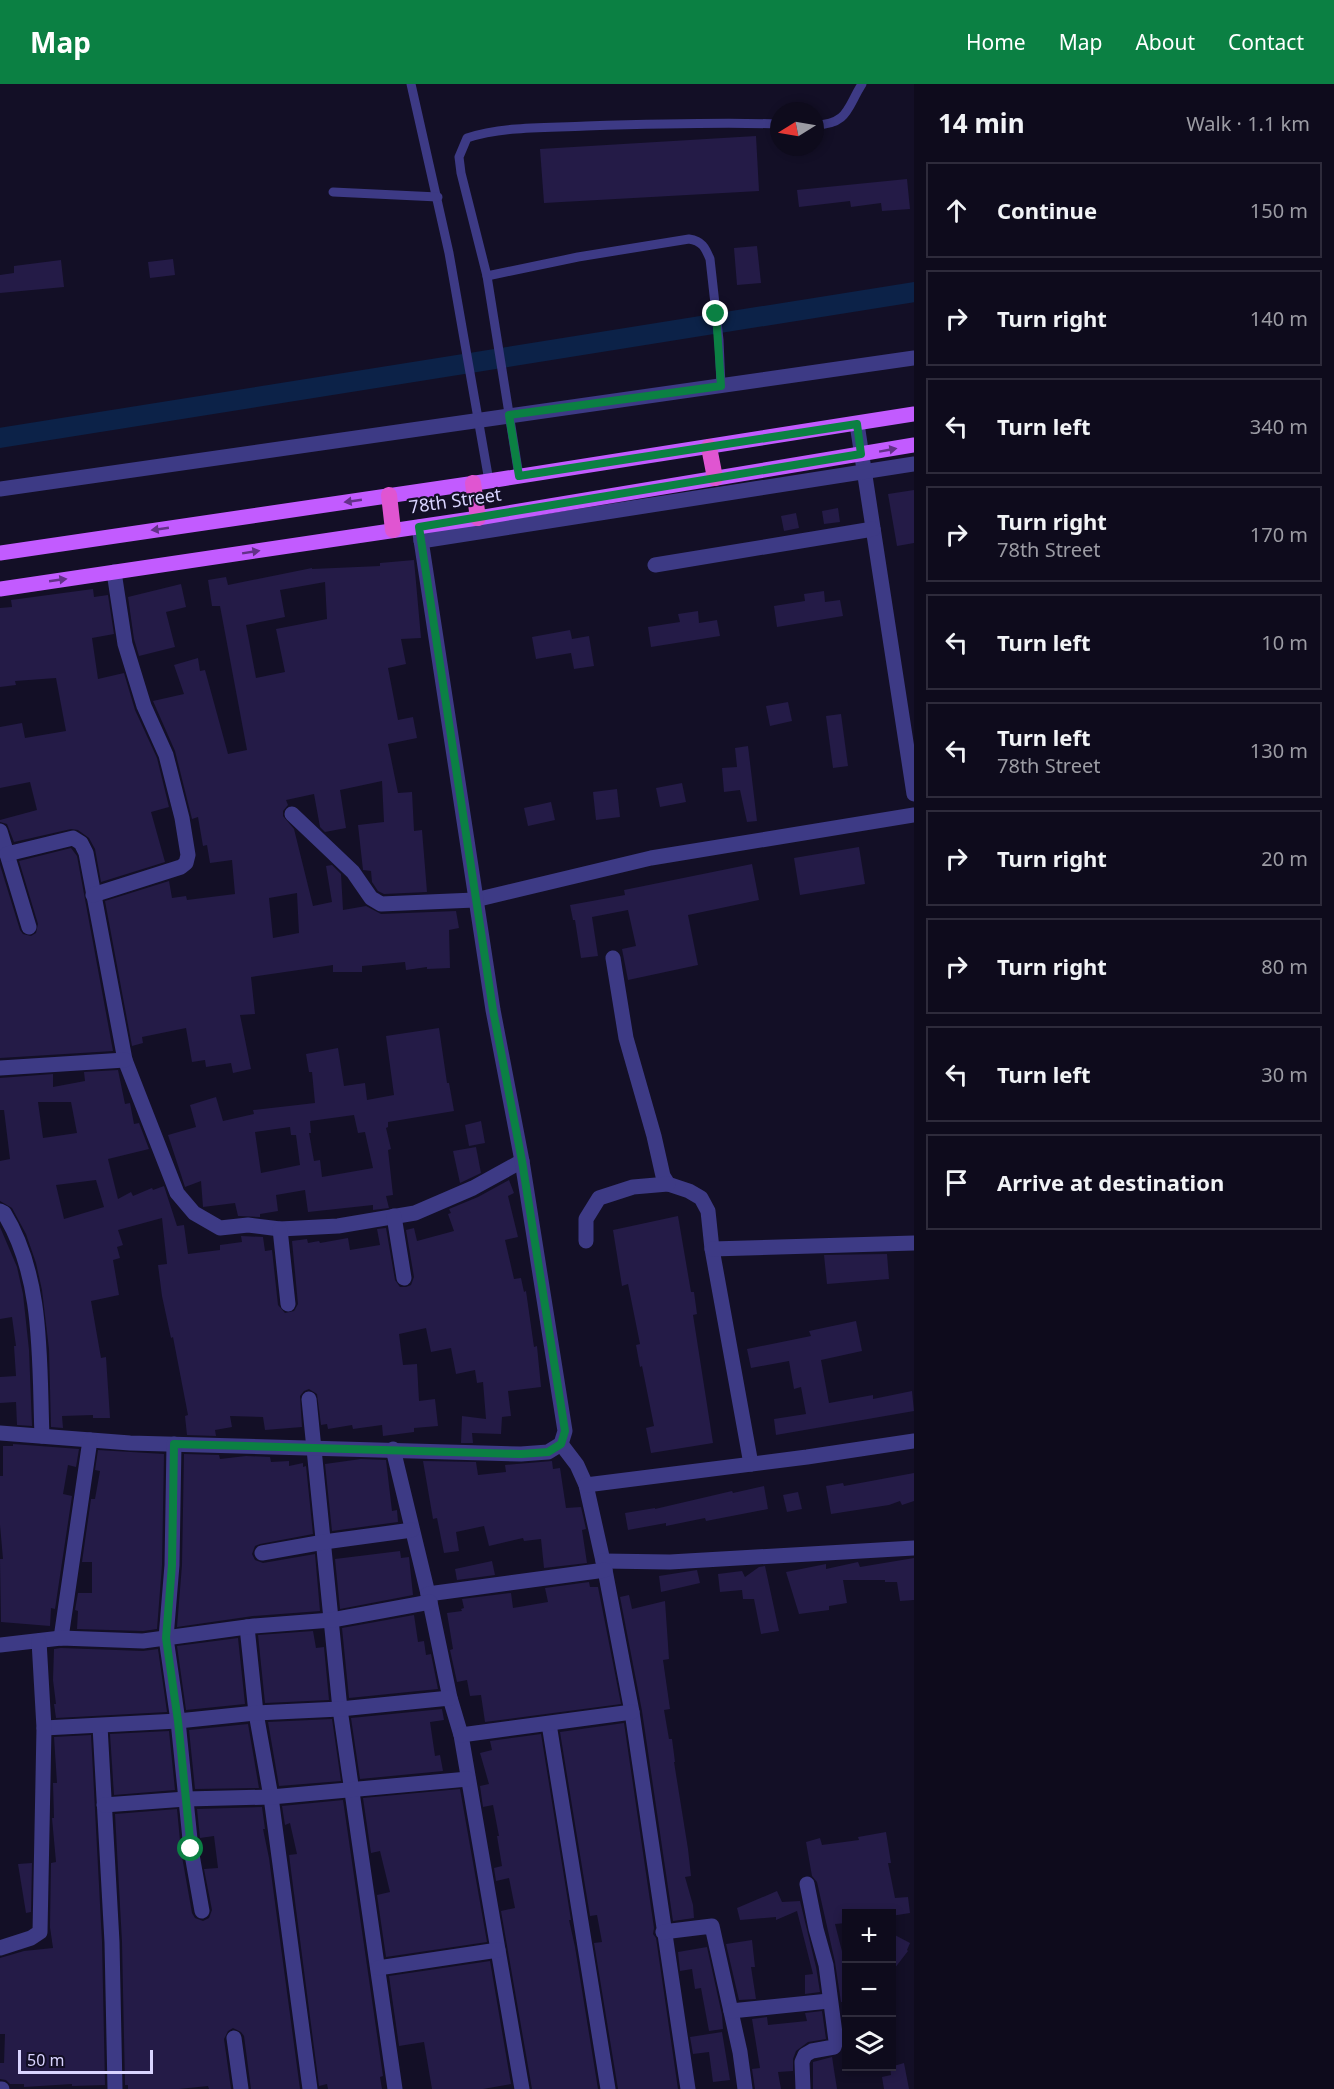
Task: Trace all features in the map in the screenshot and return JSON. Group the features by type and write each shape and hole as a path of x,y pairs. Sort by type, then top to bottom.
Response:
{"highway":[{"path":"709,447 715,478"},
{"path":"478,518 481,482"},
{"path":"389,495 393,530"}],"main road":[{"name":"78th Street","path":"0,553 481,482 914,414"},
{"name":"78th Street","path":"0,588 393,530 420,534 478,518 914,445"}],"street":[{"path":"0,489 914,358"},
{"path":"857,424 914,794"},
{"path":"0,1433 174,1444 521,1454 548,1452 561,1444 565,1431 522,1161 475,900 420,534 914,464"},
{"path":"655,565 873,530"},
{"path":"93,895 181,867 186,863 188,855 182,818 166,754 144,706 125,644 114,572"},
{"path":"292,814 353,872 371,898 381,904 475,900 651,858 914,815"},
{"path":"0,831 29,927"},
{"path":"7,854 73,838 81,843 86,853 124,1060 177,1193 194,1213 220,1228 248,1226 280,1229 338,1226 415,1213 473,1188 522,1161"},
{"path":"613,957 626,1038 663,1176 668,1184"},
{"path":"0,1068 124,1060"},
{"path":"586,1241 586,1219 599,1198 633,1187 668,1184 701,1198 708,1211 712,1250 751,1464"},
{"path":"0,1211 19,1240 27,1263 38,1326 42,1436"},
{"path":"394,1216 404,1278"},
{"path":"280,1229 288,1304"},
{"path":"712,1250 914,1243"},
{"path":"309,1399 340,1709 395,2089"},
{"path":"61,1638 90,1440"},
{"path":"586,1485 914,1441"},
{"path":"174,1444 172,1565 166,1638 178,1721 191,1849 202,1911"},
{"path":"561,1444 577,1465 586,1485 604,1565 632,1712 688,2089"},
{"path":"393,1449 460,1735 522,2089"},
{"path":"262,1553 412,1530"},
{"path":"0,1645 61,1638 143,1641 247,1627 332,1620 429,1598 604,1565 914,1548"},
{"path":"247,1627 256,1713 271,1797 310,2089"},
{"path":"0,1948 31,1938 40,1932 44,1728 39,1641"},
{"path":"44,1728 178,1721 450,1698"},
{"path":"460,1735 632,1712"},
{"path":"549,1724 608,2089"},
{"path":"100,1726 112,1942 115,2089"},
{"path":"104,1805 186,1799 271,1797 468,1779"},
{"path":"803,2089 802,2062 805,2055 812,2051 834,2047 836,2041 826,1965 807,1884"},
{"path":"663,1932 712,1926 740,2052 745,2089"},
{"path":"378,1968 498,1950"},
{"path":"731,2012 829,2001"},
{"path":"234,2038 241,2089"}],"lane":[{"path":"411,84 438,197 480,419 481,482"},
{"path":"824,124 834,123 841,119 852,105 862,84"},
{"path":"519,476 487,276 461,172 459,157 467,138 484,132 570,127 722,122 770,124"},
{"path":"333,192 438,197"},
{"path":"487,276 578,257 689,239 699,241 705,247 710,259 719,340 721,386"}],"building":[{"path":"756,136 759,191 544,203 540,149"},
{"path":"907,179 910,209 882,211 881,203 851,207 850,201 799,207 797,190"},
{"path":"757,246 761,283 737,285 734,248"},
{"path":"173,259 175,275 150,278 148,262"},
{"path":"61,260 64,287 0,293 0,275 14,273 14,266"},
{"path":"914,490 914,543 897,546 888,494"},
{"path":"838,508 840,522 824,524 822,511"},
{"path":"796,513 799,528 784,531 781,516"},
{"path":"414,560 421,638 401,639 406,664 388,668 398,720 413,717 417,738 388,744 398,793 412,792 414,831 422,830 427,892 384,894 378,891 372,882 371,871 363,870 358,825 384,822 382,781 340,790 346,828 325,832 320,827 314,794 286,800 288,805 283,811 283,816 294,829 313,906 332,902 326,866 332,865 341,874 343,910 366,906 381,914 456,911 459,928 449,930 450,968 427,969 427,967 406,970 405,962 362,966 362,972 333,972 333,965 251,977 255,1014 240,1015 251,1069 233,1073 231,1063 206,1067 205,1060 192,1062 186,1028 142,1037 143,1043 132,1046 105,901 169,881 172,898 186,896 187,900 235,894 232,860 210,863 207,845 203,846 198,817 192,819 175,751 153,701 184,694 174,665 198,658 200,671 205,670 228,754 247,750 220,606 212,606 208,580 226,577 228,585 312,568 380,566 380,563","holes":["325,582 327,619 276,629 285,672 256,678 246,625 285,617 280,590","297,893 299,933 273,938 269,898"]},
{"path":"181,584 186,607 166,612 175,647 139,656 128,597"},
{"path":"93,589 94,597 108,595 114,634 92,638 98,679 124,673 135,710 157,758 169,807 151,812 165,862 101,882 95,849 89,838 78,830 71,829 14,842 7,824 0,822 0,820 37,810 30,782 0,788 0,727 22,723 25,738 66,731 56,678 15,681 16,685 0,687 0,608 12,607 11,600"},
{"path":"824,591 825,602 840,600 843,616 777,627 774,606 805,601 804,594"},
{"path":"698,611 699,623 717,620 720,636 651,647 648,627 680,622 678,614"},
{"path":"570,630 572,639 589,636 594,666 574,669 571,653 536,659 532,637"},
{"path":"788,702 792,721 770,726 766,706"},
{"path":"841,714 848,766 833,768 826,716"},
{"path":"748,746 757,821 747,822 740,790 724,792 722,768 737,767 735,748"},
{"path":"682,783 686,802 660,807 656,788"},
{"path":"617,789 620,817 596,820 593,792"},
{"path":"551,802 555,820 528,826 524,808"},
{"path":"859,847 865,884 800,895 794,858"},
{"path":"71,848 77,856 113,1051 0,1058 0,865 20,930 23,934 31,936 36,933 38,924 19,861"},
{"path":"752,864 759,900 688,915 698,965 628,980 622,949 636,946 628,910 592,917 598,956 581,958 575,920 573,920 570,905 625,895 624,890"},
{"path":"439,1028 447,1083 449,1083 454,1111 388,1122 386,1128 391,1149 388,1150 393,1195 386,1196 389,1208 373,1210 373,1205 308,1212 305,1190 276,1195 278,1211 260,1214 260,1217 238,1216 235,1203 203,1207 201,1181 185,1187 168,1135 196,1127 190,1105 216,1097 223,1121 254,1114 253,1110 315,1103 312,1072 309,1072 306,1054 338,1048 344,1086 365,1083 367,1100 394,1095 386,1036","holes":["354,1115 358,1133 365,1132 373,1168 322,1177 320,1160 314,1161 309,1133 311,1133 310,1121","290,1127 291,1135 296,1135 300,1165 261,1173 255,1132"]},
{"path":"118,1070 125,1104 130,1103 134,1124 139,1123 149,1149 108,1159 118,1199 131,1192 133,1196 164,1186 177,1226 184,1225 188,1254 220,1250 220,1245 242,1242 241,1236 263,1237 265,1251 272,1250 278,1305 285,1313 294,1311 298,1304 292,1241 307,1239 308,1243 319,1241 320,1243 348,1238 350,1250 380,1245 377,1229 386,1228 395,1280 400,1287 406,1287 411,1285 414,1277 406,1230 414,1228 417,1241 454,1231 448,1214 451,1213 449,1209 478,1197 509,1180 514,1193 508,1196 518,1237 505,1240 514,1279 521,1278 524,1292 526,1291 534,1347 537,1346 541,1387 508,1391 511,1416 502,1417 501,1434 472,1433 473,1443 461,1443 462,1416 486,1419 483,1382 477,1383 475,1370 456,1374 451,1348 431,1352 426,1328 399,1334 403,1365 417,1364 419,1401 435,1399 438,1426 414,1428 414,1432 383,1436 382,1425 353,1429 352,1425 328,1429 327,1424 321,1425 317,1394 309,1389 300,1396 302,1427 265,1430 263,1417 230,1416 232,1427 215,1430 216,1436 187,1435 185,1416 188,1415 173,1337 171,1338 162,1296 158,1265 167,1264 162,1218 118,1230 123,1245 117,1247 120,1258 113,1260 119,1295 91,1301 101,1358 106,1357 110,1418 93,1418 93,1415 62,1416 63,1428 51,1427 49,1349 42,1290 36,1263 26,1234 12,1208 0,1201 0,1161 10,1159 4,1110 0,1110 0,1078 53,1074 53,1087 85,1081 84,1072","holes":["38,1102 71,1102 77,1133 43,1138","96,1180 104,1207 64,1219 56,1185"]},
{"path":"481,1121 485,1143 469,1146 465,1125"},
{"path":"476,1147 481,1173 460,1183 453,1151"},
{"path":"678,1216 691,1292 694,1292 697,1314 693,1315 713,1443 651,1453 646,1428 654,1426 642,1366 640,1367 636,1345 640,1344 628,1284 622,1286 613,1230"},
{"path":"0,1227 17,1267 23,1294 29,1350 32,1426 17,1425 16,1402 0,1403 0,1377 16,1376 14,1346 16,1346 12,1317 0,1319"},
{"path":"887,1254 889,1279 827,1284 824,1255"},
{"path":"856,1321 862,1351 821,1360 829,1403 873,1395 873,1399 912,1391 914,1411 776,1435 774,1419 806,1414 801,1387 794,1389 789,1361 751,1368 747,1349 811,1336 809,1331"},
{"path":"13,1444 79,1449 76,1467 68,1465 63,1494 72,1496 55,1609 51,1608 50,1626 1,1622 0,1559 3,1559 0,1476 3,1476 3,1446 13,1446"},
{"path":"98,1450 164,1454 162,1565 157,1629 143,1631 77,1629 78,1611 75,1610 78,1593 92,1593 92,1562 82,1562 91,1499 95,1499 100,1471 95,1470"},
{"path":"184,1454 219,1455 220,1459 246,1456 270,1457 271,1462 289,1461 289,1466 303,1463 303,1467 306,1466 313,1534 260,1544 255,1546 252,1554 255,1560 263,1563 315,1554 320,1611 253,1616 177,1627 182,1565"},
{"path":"361,1459 386,1460 392,1511 397,1510 398,1522 332,1531 325,1464"},
{"path":"423,1461 476,1462 478,1475 506,1472 505,1465 552,1461 553,1469 560,1468 566,1508 581,1507 586,1529 582,1530 587,1563 544,1568 541,1539 524,1541 523,1538 489,1546 484,1526 456,1532 459,1551 444,1553 437,1518 433,1519"},
{"path":"914,1473 914,1501 902,1505 900,1501 889,1505 831,1514 826,1486 843,1483 844,1486"},
{"path":"764,1486 768,1509 706,1521 705,1518 666,1526 666,1523 628,1530 625,1513"},
{"path":"798,1492 802,1509 787,1512 783,1495"},
{"path":"400,1551 401,1558 409,1557 413,1595 340,1609 335,1559"},
{"path":"914,1558 914,1600 900,1601 897,1582 843,1580 847,1603 829,1606 829,1610 799,1614 786,1572 826,1564 826,1569 858,1562 860,1567"},
{"path":"492,1561 495,1575 457,1580 455,1569"},
{"path":"765,1566 779,1631 761,1634 754,1599 743,1599 742,1590 720,1592 718,1574 742,1571 745,1577 759,1567"},
{"path":"697,1570 700,1583 661,1592 659,1576"},
{"path":"589,1582 590,1587 598,1587 621,1704 485,1722 481,1695 470,1696 467,1680 457,1682 450,1650 453,1649 447,1613 462,1611 461,1609 464,1608 462,1599 511,1593 513,1608 548,1602 545,1588"},
{"path":"629,1595 632,1609 665,1601 669,1659 663,1660 670,1709 664,1710 669,1739 672,1739 688,1849 691,1876 685,1877 693,1905 694,1918 673,1921 642,1711 620,1597"},
{"path":"414,1615 418,1642 424,1641 426,1655 431,1654 438,1689 349,1698 342,1628"},
{"path":"313,1631 316,1648 324,1647 329,1700 265,1703 258,1635"},
{"path":"238,1638 245,1704 186,1710 177,1646"},
{"path":"54,1649 143,1651 158,1649 167,1712 56,1718 53,1680"},
{"path":"442,1709 444,1720 430,1722 435,1756 440,1755 443,1771 360,1779 351,1718"},
{"path":"332,1719 341,1781 279,1786 268,1722"},
{"path":"624,1723 654,1928 653,1934 656,1938 678,2089 618,2089 594,1943 602,1942 597,1915 590,1916 560,1732"},
{"path":"248,1724 259,1788 195,1789 189,1730"},
{"path":"169,1731 175,1790 114,1795 110,1734"},
{"path":"541,1734 571,1920 569,1920 598,2089 532,2089 501,1911 515,1908 509,1878 496,1881 494,1868 502,1866 493,1805 483,1807 480,1786 489,1784 480,1753 492,1750 490,1741"},
{"path":"91,1735 102,1942 105,2085 72,2086 72,2084 24,2087 24,2084 10,2084 0,2079 0,2063 4,2063 5,2034 0,2034 0,1958 24,1951 53,1948 50,1927 51,1863 56,1862 52,1818 54,1818 53,1783 57,1783 54,1737"},
{"path":"460,1789 487,1942 386,1957 377,1895 390,1892 380,1851 371,1853 363,1798"},
{"path":"343,1800 383,2076 380,2077 382,2089 328,2089 327,2084 319,2086 289,1855 297,1854 290,1823 285,1825 282,1806"},
{"path":"262,1807 265,1829 263,1829 269,1858 300,2089 251,2089 244,2036 233,2028 228,2031 224,2039 231,2089 209,2089 208,2086 179,2089 128,2089 128,2085 125,2085 122,1942 115,1814 177,1809 181,1851 192,1913 195,1918 203,1921 209,1918 212,1910 204,1869 218,1868 214,1836 200,1838 197,1809"},
{"path":"886,1832 891,1863 888,1863 895,1898 908,1897 910,1913 896,1915 896,1909 842,1909 842,1923 835,1924 842,1951 841,2002 835,1962 817,1882 812,1876 806,1842 820,1838 822,1845 859,1840 858,1837"},
{"path":"32,1863 31,1912 26,1913 18,1864"},
{"path":"777,1891 782,1902 800,1901 820,1992 805,1994 805,1975 813,1974 797,1911 776,1920 776,1917 740,1920 737,1908"},
{"path":"896,1936 910,1943 908,1951 896,1967"},
{"path":"752,1940 755,1967 751,1967 756,1999 739,2000 726,1944"},
{"path":"707,1947 723,2029 709,2031 701,1988 695,1989 692,1969 680,1971 678,1952"},
{"path":"490,1961 511,2084 483,2089 432,2089 424,2042 399,2046 389,1976"},
{"path":"822,2011 826,2039 808,2042 796,2051 793,2071 778,2072 781,2089 755,2089 752,2069 760,2068 752,2019 767,2017 768,2025 807,2021 805,2013"},
{"path":"722,2032 730,2080 713,2082 709,2052 693,2054 690,2037"},
{"path":"832,2057 837,2089 813,2089 813,2062"},
{"path":"904,2063 909,2089 884,2089 882,2077 891,2075 890,2071 896,2071 896,2065"}],"waterway":[{"path":"0,438 914,292"}],"route":[{"path":"191,1849 178,1721 166,1638 172,1565 174,1444 521,1454 548,1452 561,1444 565,1431 522,1161 475,900 419,527 861,454 857,424 519,476 509,415 721,386 716,314"}]}
